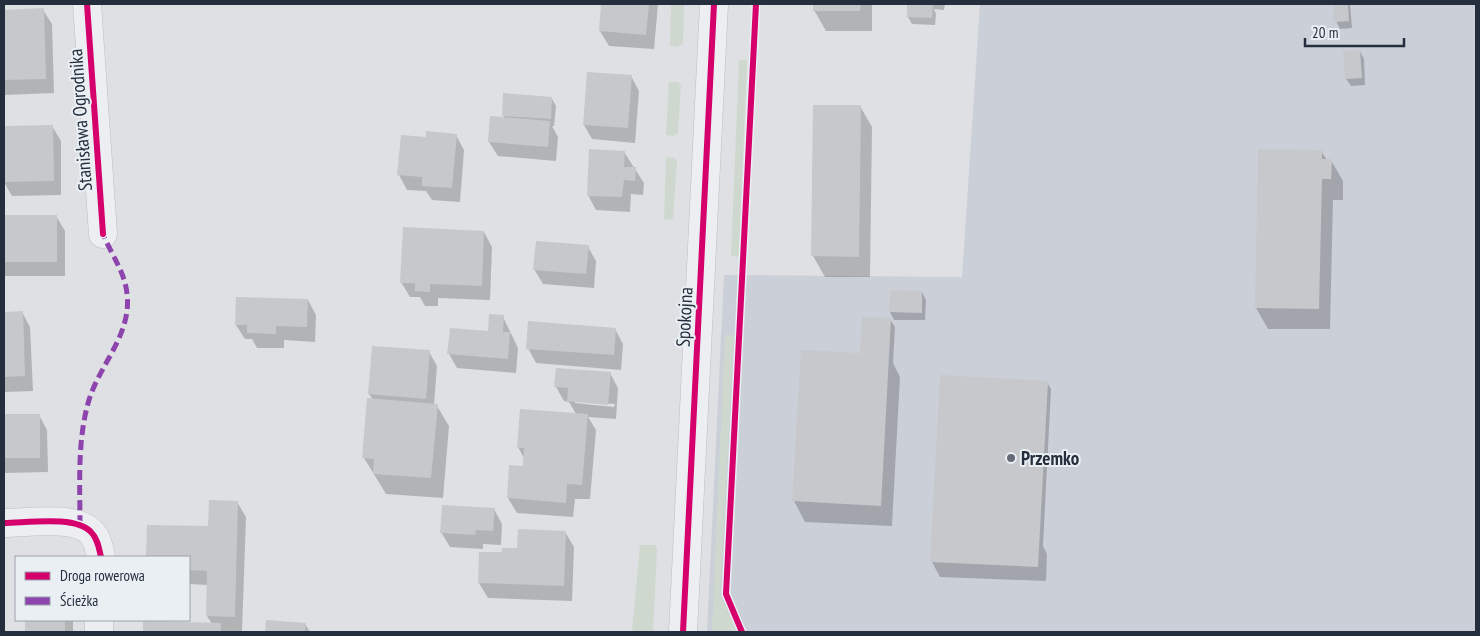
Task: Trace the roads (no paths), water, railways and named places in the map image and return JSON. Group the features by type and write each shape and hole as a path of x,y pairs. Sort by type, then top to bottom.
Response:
{"street":[{"name":"Stanisława Ogrodnika","path":"87,4 103,234"},
{"name":"Spokojna","path":"683,632 714,4"},
{"path":"4,523 59,522 80,525 91,532 98,543 101,556"}],"place":[{"name":"Przemko","path":"1011,458"}]}
